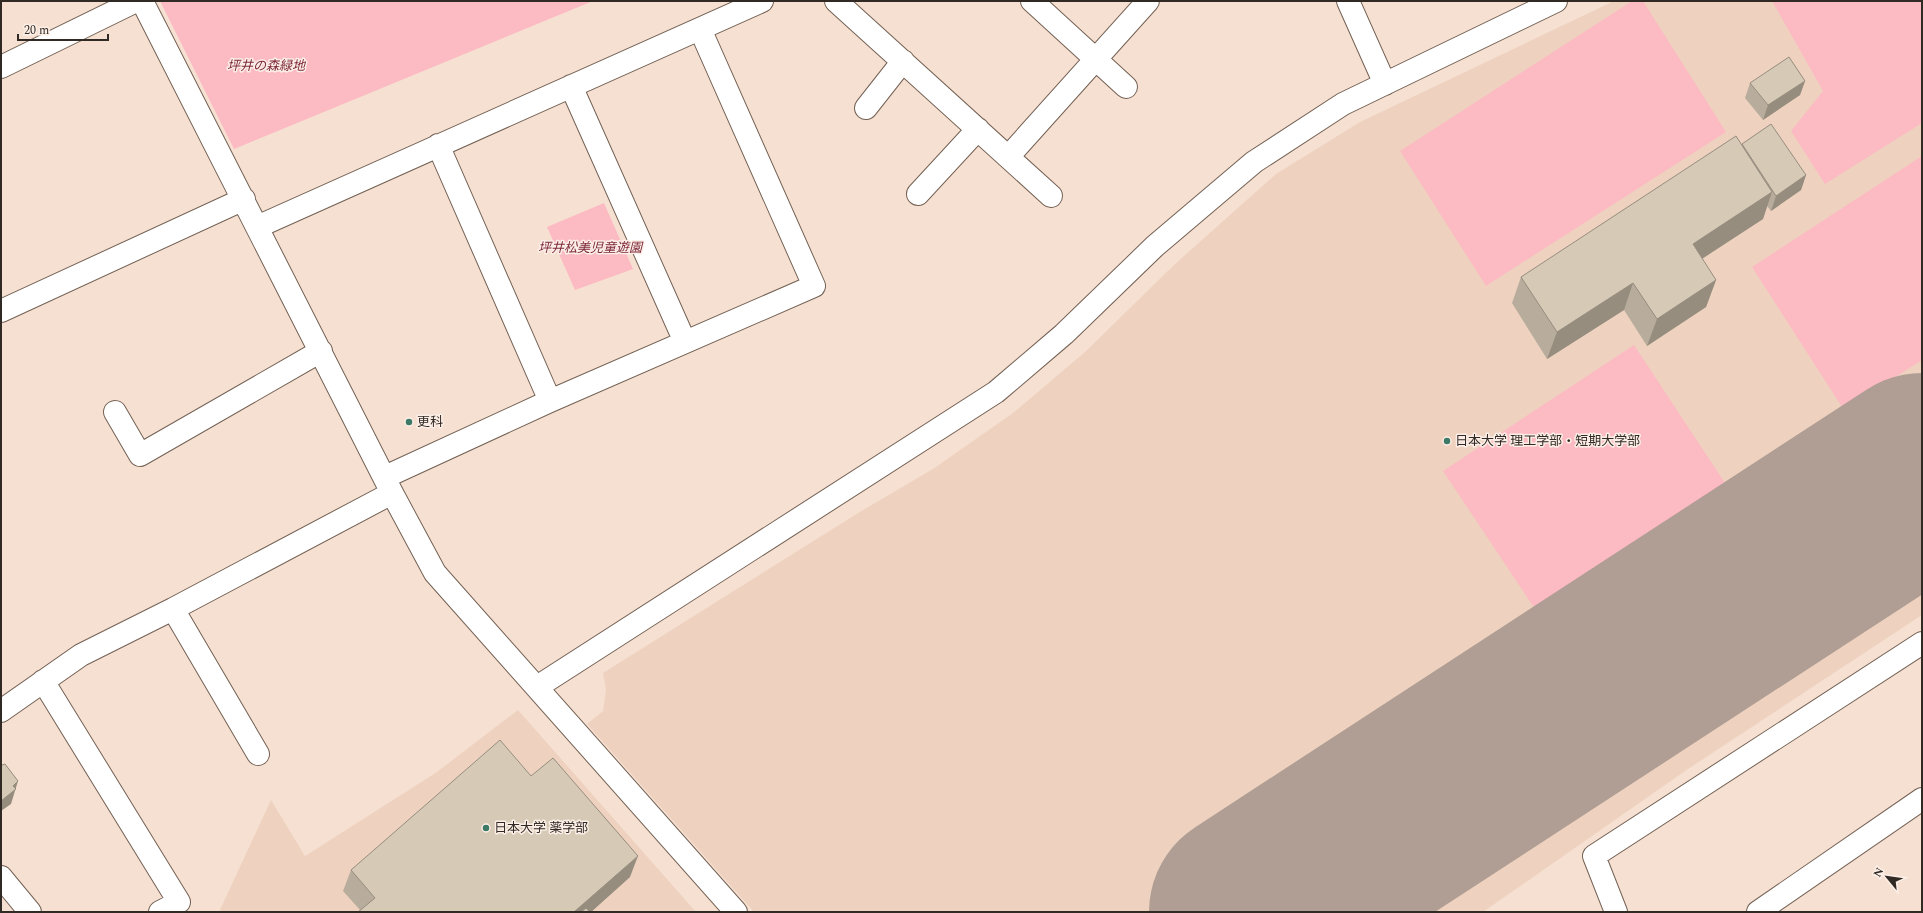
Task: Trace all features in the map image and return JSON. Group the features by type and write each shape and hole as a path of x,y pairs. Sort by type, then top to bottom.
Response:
{"street":[{"path":"1,67 136,1"},
{"path":"142,1 389,486 436,573 736,912"},
{"path":"257,227 762,1"},
{"path":"836,1 1051,196"},
{"path":"1032,1 1126,87"},
{"path":"1008,157 1148,1"},
{"path":"1348,1 1385,84"},
{"path":"538,687 996,392 1064,334 1155,246 1254,162 1343,104 1556,1"},
{"path":"1,710 81,655 172,610 389,486 550,400 814,286 700,29"},
{"path":"866,108 903,61"},
{"path":"571,86 684,342"},
{"path":"918,194 978,129"},
{"path":"438,145 550,400"},
{"path":"1,311 244,200"},
{"path":"115,412 140,455 321,351"},
{"path":"172,610 258,754"},
{"path":"1616,912 1594,856 1922,643"},
{"path":"43,681 179,902 160,912"},
{"path":"1758,912 1922,799"},
{"path":"1,877 30,912"}],"shaded area":[{"name":"日本大学 理工学部・短期大学部","path":"1614,1 1922,1 1922,615 1688,769 1483,912 754,912 587,724 603,711 606,690 603,673 858,513 933,469 1013,413 1085,352 1175,264 1276,174 1360,122"},
{"name":"日本大学 薬学部","path":"518,710 696,912 219,912 271,800 305,856 437,772"}],"green space":[{"name":"坪井の森緑地","path":"160,1 593,1 234,149"},
{"path":"1632,1 1643,1 1726,132 1486,286 1400,151"},
{"path":"1772,1 1922,1 1922,123 1825,184 1791,131 1823,91"},
{"path":"1922,156 1922,360 1844,410 1752,267"},
{"name":"坪井松美児童遊園","path":"604,203 633,269 575,290 547,227"},
{"path":"1634,345 1727,486 1537,612 1443,471"}],"building":[{"path":"1789,57 1805,81 1768,105 1750,83"},
{"path":"1771,124 1806,175 1776,196 1742,144"},
{"path":"1736,136 1772,192 1693,244 1716,280 1657,319 1633,283 1557,332 1521,277"},
{"name":"日本大学 薬学部","path":"500,740 531,776 553,758 638,856 574,912 358,912 375,898 351,870"},
{"path":"1,764 5,764 18,781 13,786 16,789 1,801"},
{"path":"586,908 590,912 581,912"}],"runway":[{"path":"1250,912 1922,474"}],"place":[{"name":"更科","path":"409,422"},
{"name":"日本大学 理工学部・短期大学部","path":"1447,441"},
{"name":"日本大学 薬学部","path":"486,828"}]}
